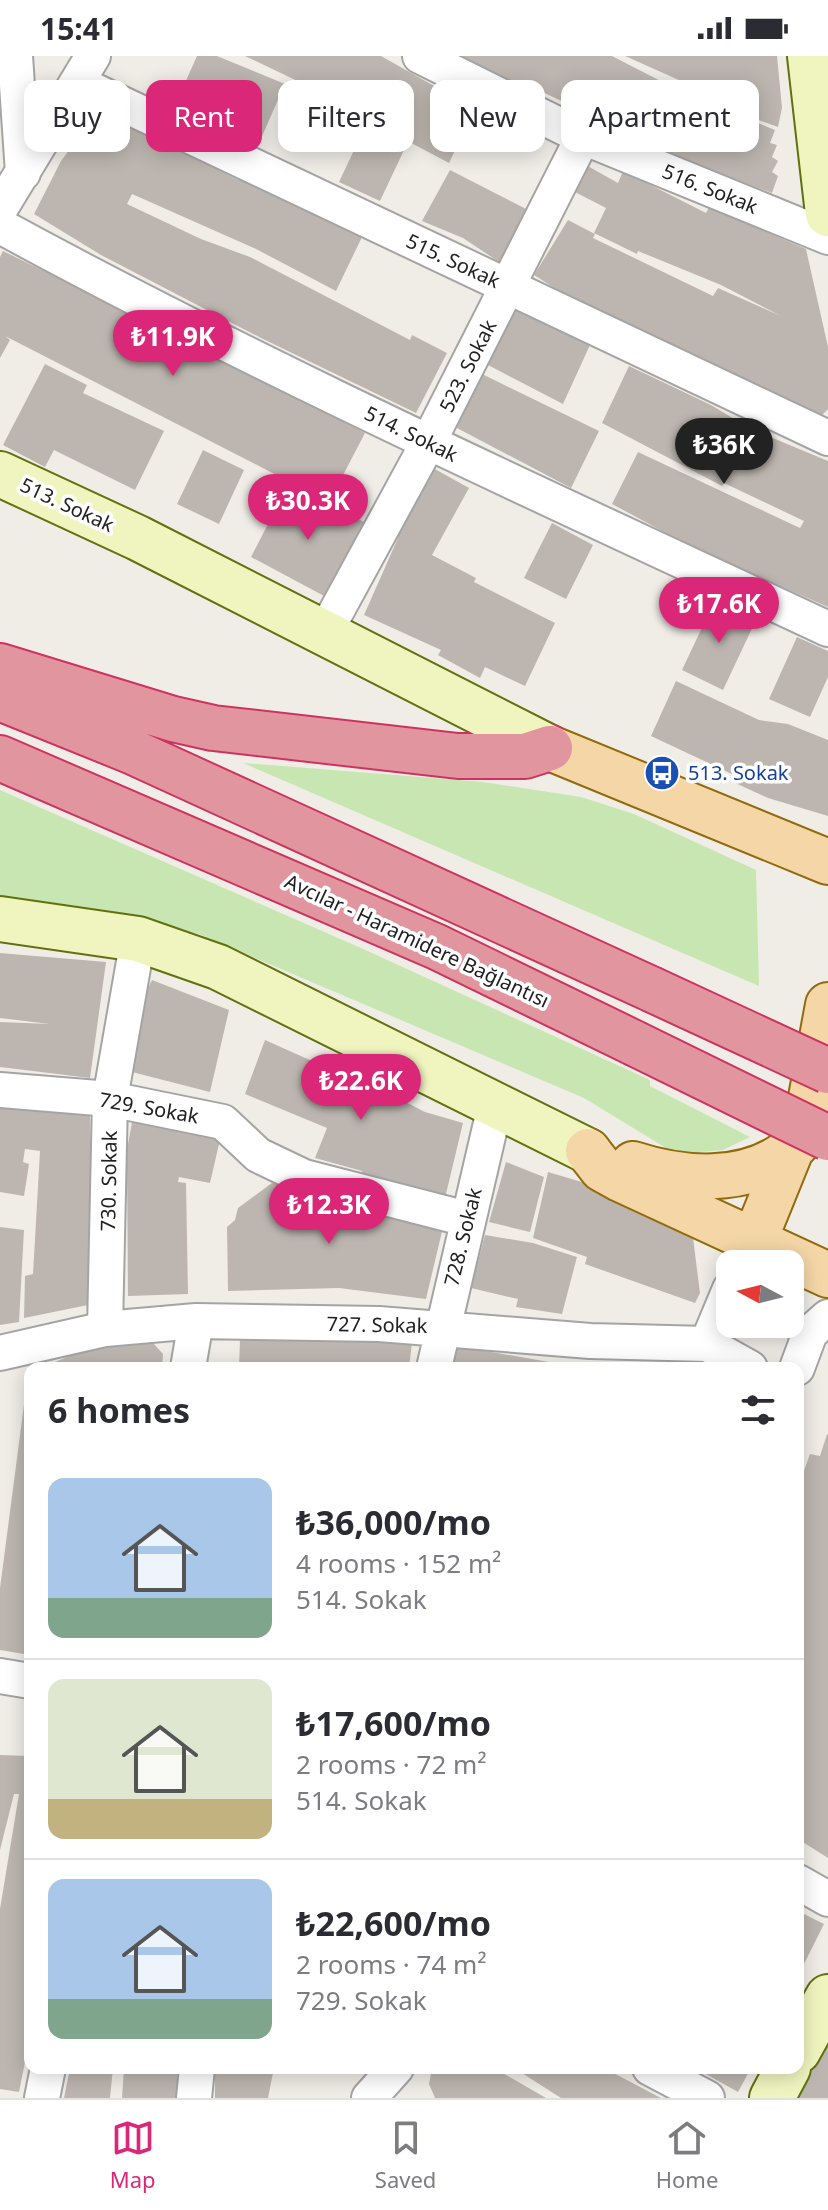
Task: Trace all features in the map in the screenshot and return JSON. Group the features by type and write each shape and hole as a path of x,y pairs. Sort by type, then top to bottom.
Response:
{"highway":[{"path":"0,666 173,719 257,735 458,756 525,756 550,748"},
{"path":"0,698 131,751 828,1071"},
{"name":"Avcılar - Haramidere Bağlantısı","path":"0,758 150,820 437,947 634,1043 809,1144"}],"main road":[{"path":"810,56 826,188"},
{"name":"513. Sokak","path":"0,474 138,538 550,748 828,862"},
{"path":"0,919 138,939 218,967 588,1151 686,1177 726,1176 809,1144"},
{"path":"809,1144 810,1103 828,1005"},
{"path":"749,1250 809,1144 828,1102"},
{"path":"588,1151 602,1169 746,1250"},
{"path":"804,1268 828,1275"},
{"path":"804,2040 828,1997"},
{"path":"772,2098 785,2074"}],"street":[{"path":"15,56 23,173"},
{"name":"516. Sokak","path":"420,56 561,126"},
{"path":"0,209 85,70"},
{"name":"515. Sokak","path":"85,70 509,288 828,438"},
{"name":"523. Sokak","path":"324,634 509,288 576,152"},
{"name":"516. Sokak","path":"620,152 828,237"},
{"name":"514. Sokak","path":"0,226 98,279 428,443 828,629"},
{"name":"730. Sokak","path":"105,1329 110,1099 138,939"},
{"name":"729. Sokak","path":"0,1090 110,1099 223,1122 258,1155 304,1177 467,1219"},
{"name":"728. Sokak","path":"435,1362 495,1106"},
{"path":"799,1362 810,1333 828,1317"},
{"path":"189,1362 196,1321"},
{"name":"727. Sokak","path":"0,1353 105,1329 196,1321 441,1326 587,1354 707,1344 739,1362"},
{"path":"707,1344 716,1322"},
{"path":"0,1676 24,1680"},
{"path":"804,1885 828,1899"},
{"path":"42,2098 47,2074"},
{"path":"194,2098 196,2074"},
{"path":"369,2098 391,2074"},
{"path":"661,2074 707,2098"}],"green space":[{"path":"243,763 483,782 581,797 634,814 756,870 759,986"},
{"path":"0,790 361,948 650,1080 650,1086 750,1137 723,1150 676,1154 584,1098 199,934 56,903 0,897"}],"building":[{"path":"197,56 217,56 278,81 278,100 262,136 262,80 186,80"},
{"path":"245,56 381,56 430,84 430,152 454,152 449,163 414,144 414,80 295,80"},
{"path":"460,56 612,56 659,80 561,80 561,101 545,93 545,80 505,80"},
{"path":"625,56 777,56 782,108 778,127 759,120 759,80 679,80"},
{"path":"130,122 146,129 146,152 181,152 238,180 240,174 362,237 336,291 256,249 132,194 127,204 201,239 250,257 410,340 412,335 447,353 416,413 261,338 101,255 34,214 68,152 130,152"},
{"path":"759,123 775,130 770,143 777,145 772,157 778,161 772,172 778,176 772,193 669,152 759,152"},
{"path":"353,152 403,152 380,201 339,182"},
{"path":"584,164 618,183 623,171 706,213 709,207 806,249 828,347 828,409 822,415 567,296 534,275 568,220 595,234 593,238 713,296 718,288 781,316 721,285 638,251 637,254 594,233 606,208 571,190"},
{"path":"450,170 532,212 502,264 463,238 422,221"},
{"path":"3,251 42,270 44,267 365,433 329,502 5,336 10,340 0,358 0,257"},
{"path":"515,309 590,345 563,404 486,364"},
{"path":"45,364 87,385 83,393 164,431 135,490 54,450 45,467 3,445"},
{"path":"629,366 711,405 751,429 828,461 828,607 692,547 612,504 638,452 800,528 804,521 724,483 722,486 602,423"},
{"path":"482,374 599,431 571,488 455,427"},
{"path":"203,450 244,470 219,524 177,504"},
{"path":"433,468 469,488 432,555 476,578 474,582 555,623 525,686 485,667 480,678 438,655 441,650 364,615 398,538 394,536"},
{"path":"286,489 327,510 330,504 366,523 326,597 251,557"},
{"path":"552,523 593,545 566,599 524,578"},
{"path":"715,600 756,620 723,690 682,670"},
{"path":"797,637 828,651 828,677 810,717 769,699"},
{"path":"676,681 759,720 788,724 828,740 828,816 768,798 731,781 734,775 651,736"},
{"path":"0,953 106,962 90,1078 0,1067 0,1022 50,1024 0,1018"},
{"path":"152,980 229,1010 210,1092 132,1072 139,1007"},
{"path":"265,1040 348,1075 350,1070 390,1087 388,1093 425,1112 463,1123 445,1198 359,1180 362,1171 315,1158 327,1128 245,1094"},
{"path":"0,1103 90,1112 90,1158 95,1159 88,1305 24,1318 25,1276 33,1274 40,1151 25,1149 23,1162 29,1164 24,1196 0,1192"},
{"path":"134,1111 222,1131 210,1183 179,1177 178,1182 186,1183 188,1294 128,1296 127,1168 124,1167"},
{"path":"506,1162 544,1177 530,1232 489,1222"},
{"path":"548,1172 690,1214 700,1293 695,1303 585,1264 587,1257 533,1238"},
{"path":"272,1183 444,1223 426,1299 339,1288 228,1291 227,1227 235,1220 238,1208"},
{"path":"0,1227 24,1230 19,1322 0,1325"},
{"path":"485,1235 533,1243 577,1257 562,1314 516,1307 518,1299 471,1288"},
{"path":"287,1337 412,1343 410,1362 239,1362 240,1339"},
{"path":"153,1343 163,1354 162,1362 55,1362 87,1349"},
{"path":"457,1346 549,1362 454,1362"},
{"path":"24,1405 24,1654 0,1650 0,1588"},
{"path":"827,1434 828,1858 804,1843 804,1470 810,1454 820,1456"},
{"path":"0,1755 24,1756 24,2067 19,2092 0,2089 0,1909 19,1794 14,1794 0,1850"},
{"path":"804,1914 824,1924 804,1964"},
{"path":"828,2040 828,2098 797,2098"},
{"path":"69,2074 112,2074 110,2098 64,2098"},
{"path":"124,2074 178,2074 176,2098 122,2098"},
{"path":"215,2074 273,2074 268,2098 215,2098"},
{"path":"431,2074 504,2074 546,2098 435,2098 429,2084"},
{"path":"523,2074 615,2074 661,2098 561,2098"},
{"path":"706,2074 748,2074 738,2092"}],"place":[{"name":"513. Sokak","path":"662,773"}]}
